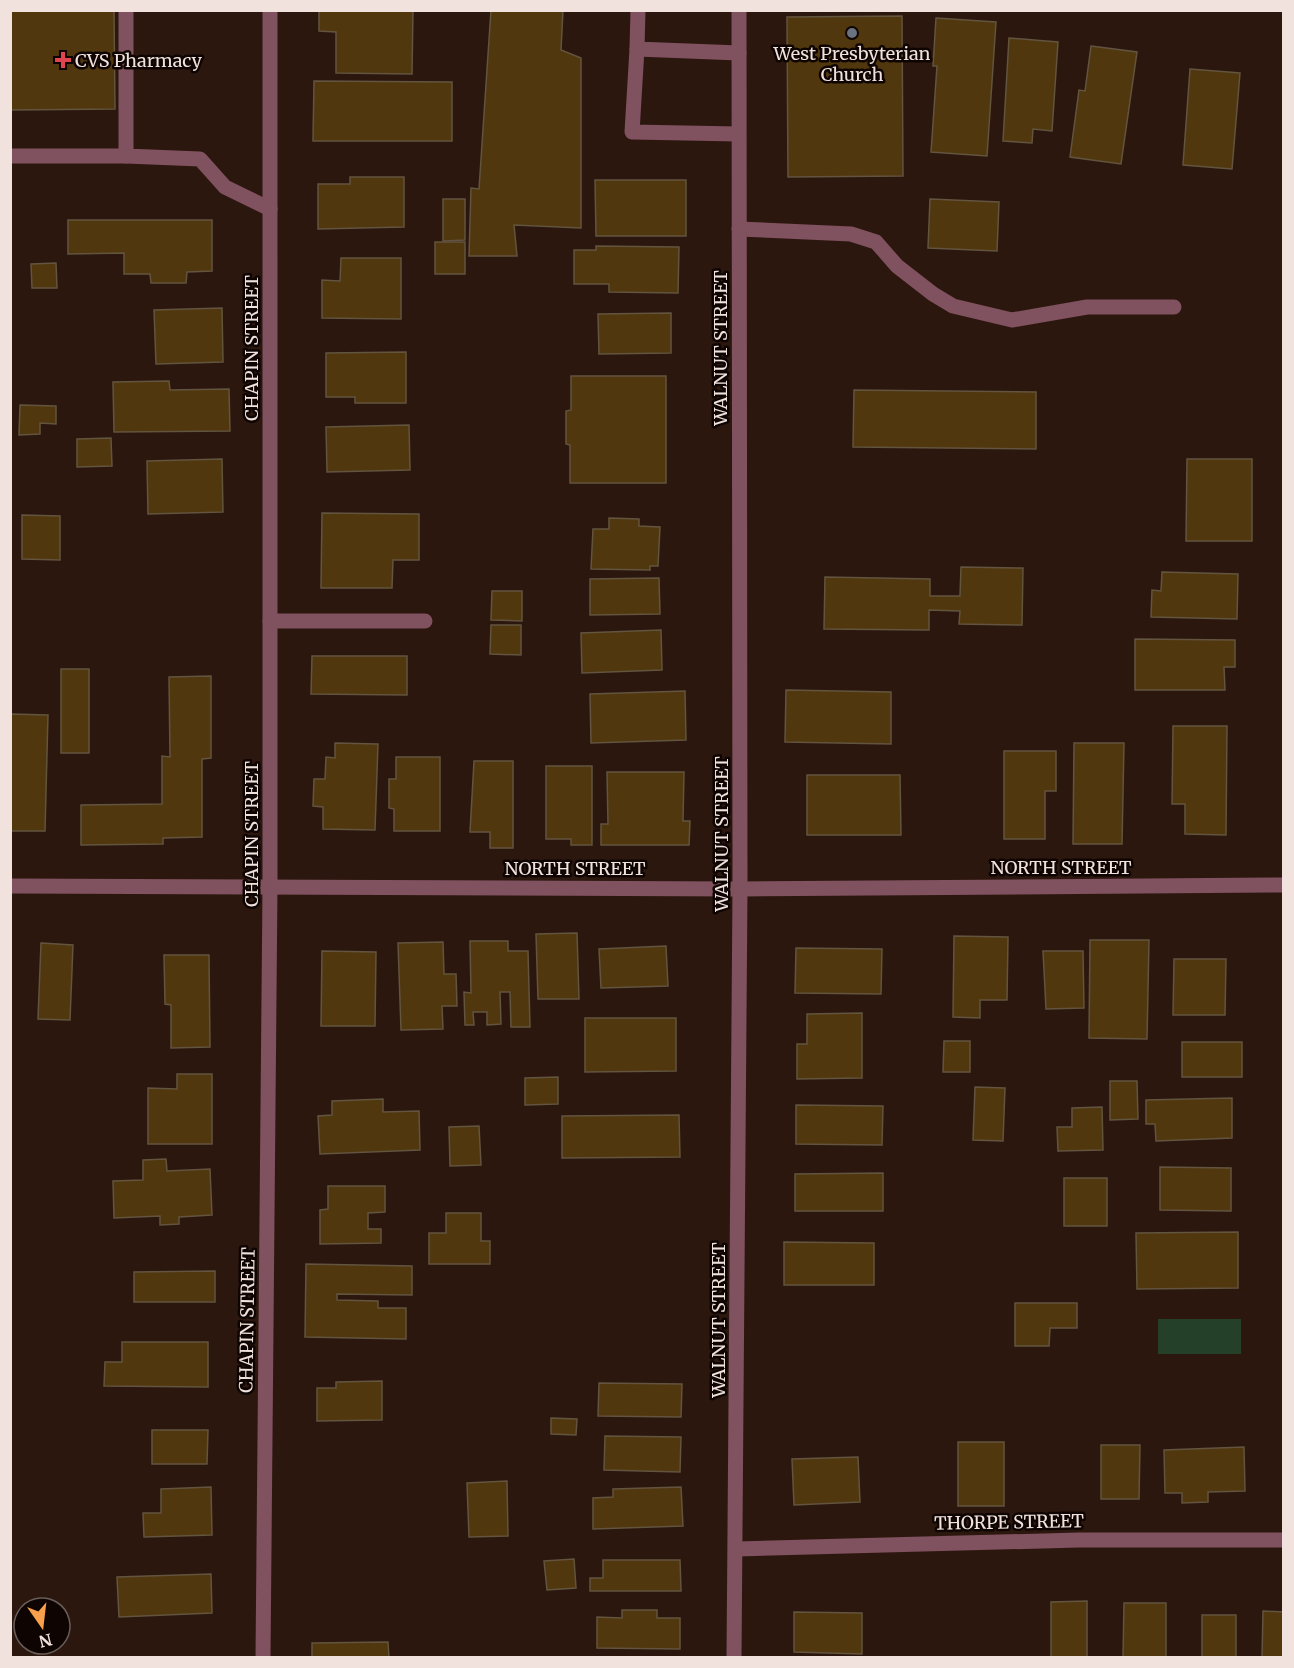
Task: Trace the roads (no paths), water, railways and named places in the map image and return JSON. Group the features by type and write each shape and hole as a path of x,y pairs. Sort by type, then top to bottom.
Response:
{"street":[{"path":"126,10 126,156"},
{"name":"CHAPIN STREET","path":"263,1658 270,886 270,10"},
{"path":"638,10 633,132 738,134"},
{"name":"WALNUT STREET","path":"734,1658 740,889 739,10"},
{"path":"637,49 739,53"},
{"path":"10,156 126,156 200,159 225,187 270,209"},
{"path":"740,229 851,234 876,242 897,266 933,294 953,306 1012,320 1087,307 1174,307"},
{"path":"270,621 425,621"},
{"name":"NORTH STREET","path":"10,886 740,889 1284,885"},
{"name":"THORPE STREET","path":"736,1549 1079,1540 1284,1540"}],"place":[{"name":"West Presbyterian Church","path":"852,33"},
{"name":"CVS Pharmacy","path":"63,60"}]}
